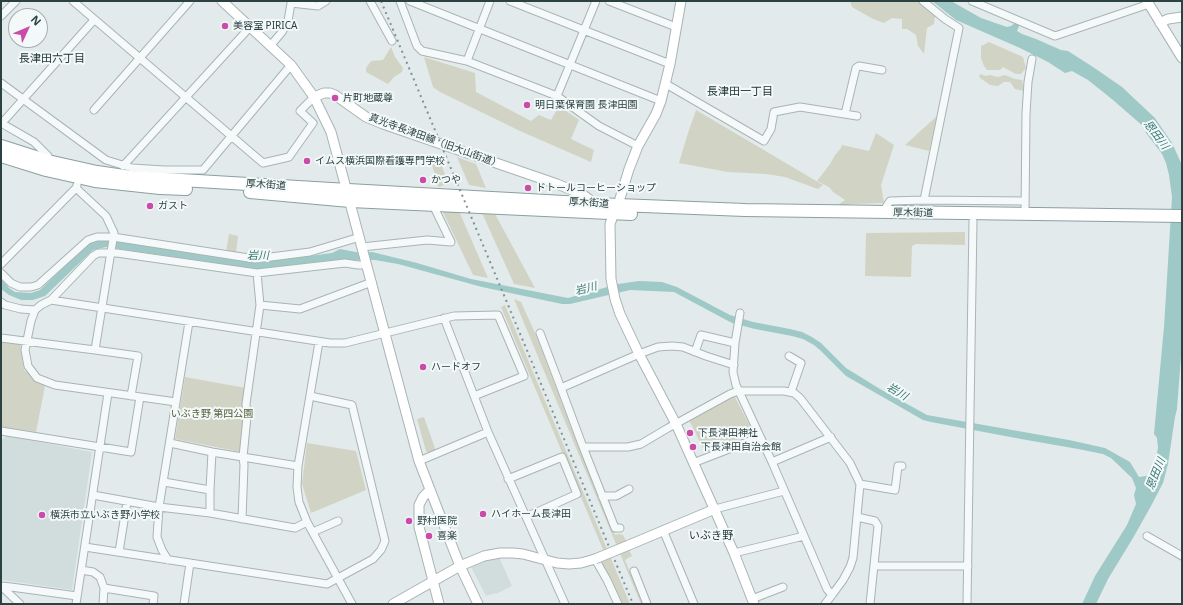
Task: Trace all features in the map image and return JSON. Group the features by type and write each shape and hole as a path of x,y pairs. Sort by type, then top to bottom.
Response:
{"highway":[{"name":"厚木街道","path":"1,146 48,162 131,177 349,196 433,205 616,209 1025,214 1164,220 1182,224"},
{"name":"厚木街道","path":"1,156 46,170 77,183 349,196 594,203 616,209 744,218 973,221 1164,220 1182,216"}],"street":[{"path":"1,16 16,1"},
{"path":"72,1 263,163 289,156 313,123 300,111 314,97"},
{"path":"94,110 190,1"},
{"path":"271,45 282,32 288,21 291,3 318,6 326,1"},
{"path":"370,1 392,41"},
{"path":"400,1 417,46 422,51 467,61 558,96 599,126 638,146"},
{"path":"410,1 661,101"},
{"path":"467,61 490,1"},
{"path":"510,1 670,64"},
{"path":"558,96 596,1"},
{"path":"609,1 676,27"},
{"path":"681,1 670,64 661,101 656,114 638,146 610,224 614,299 639,354 676,424 715,509 753,601 783,587"},
{"path":"923,1 944,19 959,28 924,200"},
{"path":"972,1 1055,36 1148,2 1182,58"},
{"path":"225,2 291,64 314,97 331,132 419,461 460,566 478,604"},
{"path":"1160,23 1168,19 1182,17"},
{"path":"48,162 48,156 34,142 2,123 94,20"},
{"path":"123,166 251,26"},
{"path":"1025,214 1026,114 1028,82 1032,59"},
{"path":"1,82 106,160 123,166 164,170 203,170 291,64"},
{"path":"845,114 856,68 859,66 882,70"},
{"path":"666,84 764,141 771,129 774,112 800,107 857,116"},
{"name":"真光寺長津田線（旧大山街道）","path":"314,97 324,92 330,93 366,116 383,124 557,184 582,194 594,203"},
{"path":"1,264 77,183 106,216 114,233 95,350"},
{"path":"886,212 886,207 890,201 1025,201"},
{"path":"363,248 427,240 452,242 433,205"},
{"path":"967,604 973,221"},
{"path":"1,273 11,283 20,287 38,285 88,240 97,237 113,238 255,259 310,252 360,238"},
{"path":"176,402 55,385 37,378 28,366 25,350 31,321 35,310 51,300 93,256 98,253 111,252 257,273 345,263 367,265"},
{"path":"242,519 244,465 242,458 247,417 246,404 260,305 257,273"},
{"path":"260,305 300,309 372,282"},
{"path":"51,300 319,342 346,343 454,316 498,315 524,376 474,396"},
{"path":"1,302 21,309 35,310"},
{"path":"740,314 735,343 733,372 738,392 772,462 827,589 832,595"},
{"path":"444,318 488,432 565,604"},
{"path":"168,560 162,550 157,536 159,507 189,322"},
{"path":"540,333 615,528 620,528"},
{"path":"696,352 701,335 735,343"},
{"path":"1,338 27,340 138,356 131,396"},
{"path":"319,342 298,466 297,487 299,502 307,522 352,604"},
{"path":"561,388 658,347 683,347 734,365"},
{"path":"789,356 801,363 791,392"},
{"path":"583,448 628,447 642,444 730,394 738,392 791,392 800,398 831,437 850,463 860,484 850,567 843,580 825,604"},
{"path":"76,604 101,448 108,393"},
{"path":"85,547 327,584 373,559 381,550 385,541 352,405 310,396"},
{"path":"1,431 131,452 140,397"},
{"path":"419,461 488,432"},
{"path":"693,463 760,436"},
{"path":"772,462 831,437"},
{"path":"170,442 242,458 298,466"},
{"path":"210,514 212,452"},
{"path":"508,479 562,457 578,494 526,517"},
{"path":"860,484 895,490 898,466"},
{"path":"164,482 210,490"},
{"path":"602,496 616,496 629,489"},
{"path":"430,490 423,496 419,505 418,515 423,546 439,604"},
{"path":"393,604 460,566 476,559 500,553 523,554 569,564 582,563 715,509 784,491"},
{"path":"93,495 127,502 295,528 307,522"},
{"path":"119,552 127,502"},
{"path":"856,517 875,521 878,526 870,604"},
{"path":"313,532 338,521"},
{"path":"663,530 694,604"},
{"path":"734,553 804,536"},
{"path":"1147,536 1182,556"},
{"path":"595,559 618,604"},
{"path":"184,604 190,563"},
{"path":"875,566 968,566"},
{"path":"81,570 93,572 100,577 104,588 103,604"},
{"path":"634,571 648,604"},
{"path":"1,586 11,586 77,596"},
{"path":"1,586 20,604"},
{"path":"104,588 154,596 153,604"}],"shaded area":[{"name":"横浜市立いぶき野小学校","path":"7,436 92,452 72,590 3,580 1,577 1,440"},
{"path":"499,557 512,586 496,594 486,596 471,567 486,560"}],"green space":[{"path":"850,1 918,1 935,16 934,24 927,28 924,54 918,46 916,35 907,29 902,29 902,19 892,18 884,23 873,19 852,7"},
{"path":"989,42 1023,57 1026,68 1021,74 1016,74 1003,67 1000,70 987,70 981,58 981,46"},
{"path":"391,47 395,57 403,68 402,72 394,77 388,84 366,72 366,68 371,61 383,60"},
{"path":"424,57 475,73 476,92 531,121 539,115 551,120 559,106 579,120 571,139 594,150 591,162 520,131 440,92 433,87"},
{"path":"980,74 998,77 1005,75 1022,80 1024,91 1015,89 1010,82 1004,82 998,86 990,85 979,77"},
{"path":"696,110 823,185 818,189 785,177 766,174 728,172 679,163"},
{"path":"937,116 929,151 905,145"},
{"path":"876,133 894,145 881,185 884,203 850,204 835,207 845,200 833,192 829,187 817,181 842,145 869,151"},
{"path":"438,157 449,184 438,187 431,161"},
{"path":"457,157 476,164 486,188 469,185"},
{"path":"442,210 459,211 488,278 473,275"},
{"path":"494,212 535,288 514,284 482,213"},
{"path":"965,232 965,245 916,244 912,246 911,277 865,276 866,233"},
{"path":"229,234 238,236 236,253 226,252"},
{"path":"514,299 521,302 536,335 578,445 615,535 623,535 626,541 619,544 622,552 629,550 632,556 625,560 644,604 641,604"},
{"path":"505,305 630,604 620,604 601,564 607,559 501,307"},
{"path":"1,341 20,342 24,370 45,386 36,432 1,427"},
{"name":"いぶき野 第四公園","path":"185,377 246,388 246,417 241,452 175,439"},
{"path":"732,396 735,397 753,432 706,454 689,420"},
{"path":"424,417 436,451 430,454 426,451 417,419"},
{"path":"307,443 356,451 366,490 311,513 302,484"}],"water":[{"name":"恩田川","path":"932,1 951,1 981,18 1007,27 1015,23 1018,24 1019,26 1017,31 1022,34 1061,50 1068,51 1093,67 1122,87 1155,118 1172,143 1182,165 1182,343 1177,409 1168,464 1163,483 1133,538 1108,579 1096,604 1082,604 1095,576 1127,525 1136,504 1134,495 1136,488 1132,478 1111,458 1103,454 923,420 846,376 821,351 803,339 732,323 674,292 630,290 570,304 562,304 482,287 398,264 375,260 343,259 257,269 106,247 93,250 45,296 33,300 21,300 9,295 1,289 1,279 15,292 31,293 40,290 88,244 97,240 106,240 257,263 332,253 340,249 361,253 372,252 417,263 471,279 568,298 618,284 639,281 662,282 677,287 730,315 753,322 802,332 812,337 821,343 846,368 927,415 1069,440 1105,448 1130,462 1139,477 1152,475 1158,448 1157,438 1154,434 1164,327 1172,197 1169,175 1162,154 1146,133 1144,127 1088,80 1072,71 1065,73 1048,62 1020,48 956,20"}],"railway":[{"path":"381,1 633,604"}],"place":[{"name":"美容室 PIRICA","path":"225,26"},
{"name":"片町地蔵尊","path":"335,98"},
{"name":"明日葉保育園 長津田園","path":"527,105"},
{"name":"イムス横浜国際看護専門学校","path":"307,161"},
{"name":"かつや","path":"423,180"},
{"name":"ドトールコーヒーショップ","path":"528,188"},
{"name":"ガスト","path":"150,206"},
{"name":"ハードオフ","path":"423,367"},
{"name":"下長津田神社","path":"690,433"},
{"name":"下長津田自治会館","path":"693,447"},
{"name":"ハイホーム長津田","path":"483,514"},
{"name":"横浜市立いぶき野小学校","path":"42,515"},
{"name":"野村医院","path":"409,521"},
{"name":"喜楽","path":"429,536"}],"district":[{"name":"長津田六丁目","path":"52,59"},
{"name":"長津田一丁目","path":"740,92"},
{"name":"いぶき野","path":"711,536"}],"water label":[{"name":"岩川","path":"258,256"},
{"name":"岩川","path":"586,289"},
{"name":"岩川","path":"897,392"}]}
